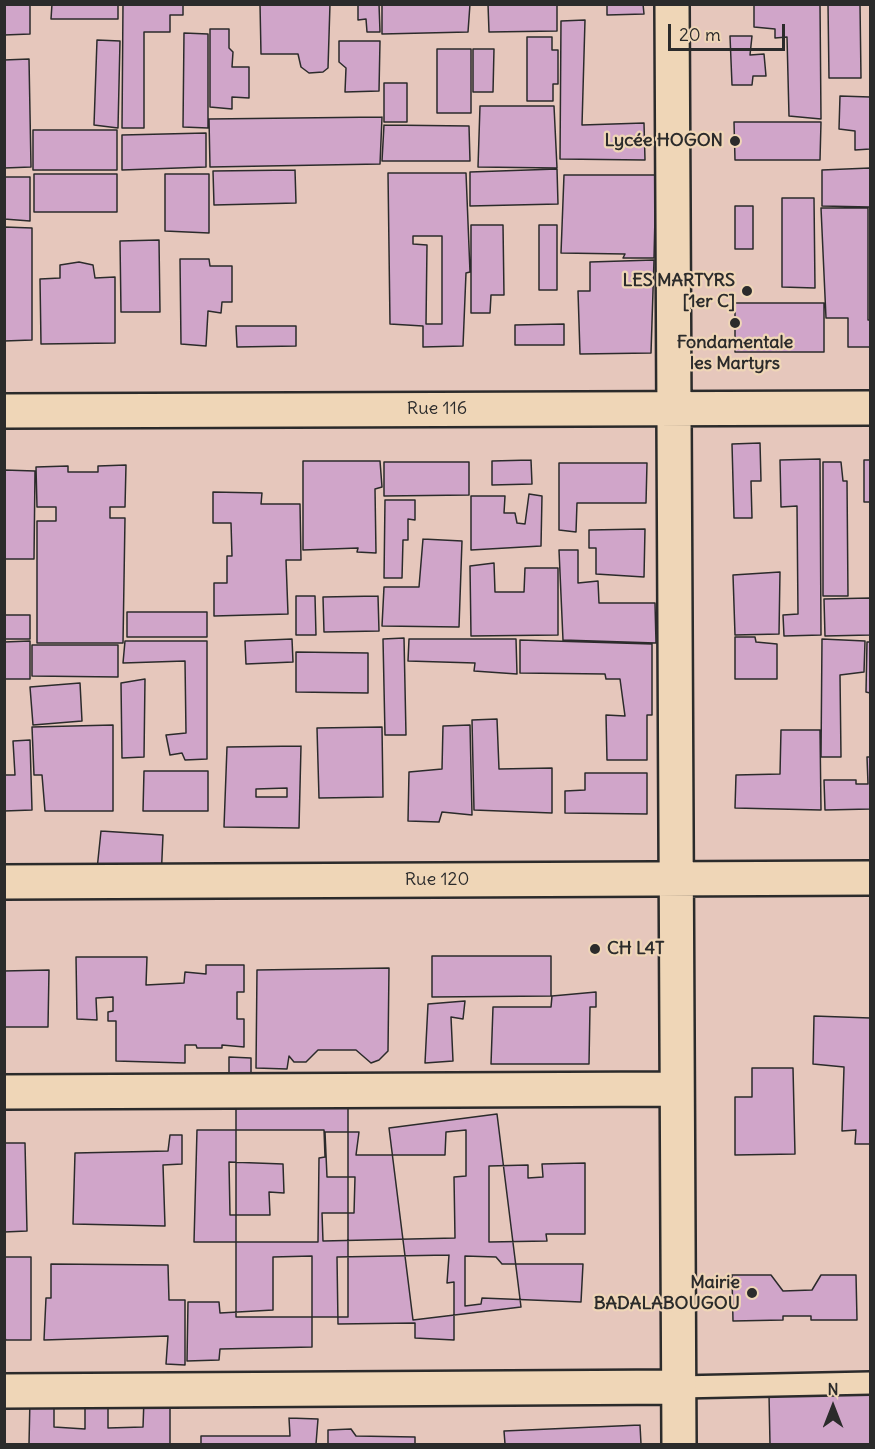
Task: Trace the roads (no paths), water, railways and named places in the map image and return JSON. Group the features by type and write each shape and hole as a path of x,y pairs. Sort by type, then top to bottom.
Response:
{"street":[{"path":"672,4 679,1444"},
{"name":"Rue 116","path":"4,411 870,408"},
{"name":"Rue 120","path":"4,882 870,878"},
{"path":"4,1092 677,1089"},
{"path":"4,1391 679,1387"}],"lane":[{"path":"679,1387 870,1383"}],"place":[{"name":"Lycée HOGON","path":"735,141"},
{"name":"LES MARTYRS [1er C]","path":"747,291"},
{"name":"Fondamentale les Martyrs","path":"735,323"},
{"name":"CH L4T","path":"595,949"},
{"name":"Mairie BADALABOUGOU","path":"752,1293"}]}
